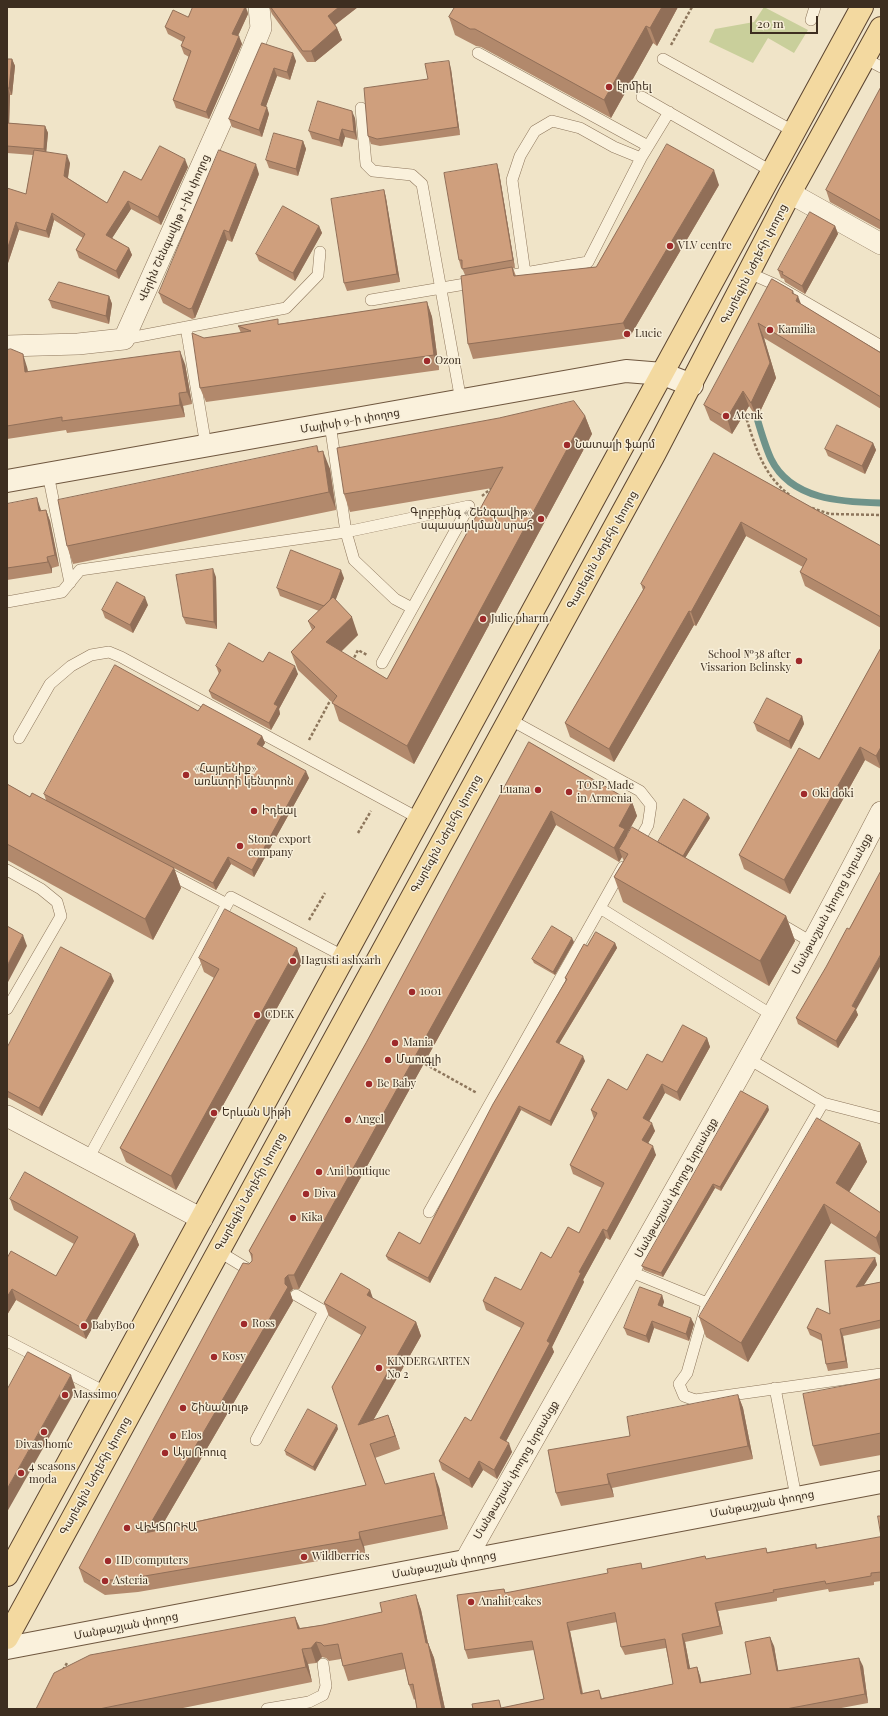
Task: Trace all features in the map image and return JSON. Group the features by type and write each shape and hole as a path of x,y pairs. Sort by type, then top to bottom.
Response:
{"main road":[{"path":"7,1575 663,374 771,171 862,7"},
{"name":"Գարեգին Նժդեհի փողոց","path":"7,1638 692,385 748,273 790,194 873,63 881,28"}],"street":[{"name":"Վերին Շենգավիթ 1-ին փողոց","path":"124,339 242,75 261,28 259,7"},
{"path":"790,194 881,244"},
{"path":"7,346 78,344 124,339"},
{"name":"Մայիսի 9-ի փողոց","path":"7,481 626,371 663,374 692,385"},
{"name":"Մանթաշյան փողոց նրբանցք","path":"465,1561 749,1059 813,943 881,812"},
{"path":"7,1116 202,1219"},
{"name":"Մանթաշյան փողոց","path":"7,1648 881,1482"}],"lane":[{"path":"811,20 815,7"},
{"path":"478,53 648,146"},
{"path":"663,59 793,131"},
{"path":"642,97 771,171"},
{"path":"361,108 366,164 373,171 412,175 422,184 442,288 461,401"},
{"path":"371,300 588,262 640,158 669,112"},
{"path":"525,273 512,180 520,156 535,131 552,121 580,128 614,147 640,158"},
{"path":"124,339 286,308 318,276 320,252"},
{"path":"748,273 774,284 881,346"},
{"path":"186,328 206,446"},
{"path":"330,424 346,532 354,560 396,599 412,608"},
{"path":"48,474 70,583"},
{"path":"7,602 62,592 80,570 346,532 469,506 382,663"},
{"path":"19,738 50,684 71,666 92,655 109,652 122,657 302,753 420,819"},
{"path":"429,1212 600,908 641,844 648,825 651,805 640,791 509,719"},
{"path":"158,868 227,904"},
{"path":"7,870 41,889 57,902 61,916 7,1009"},
{"path":"88,1159 231,897 345,957"},
{"path":"600,908 772,1015"},
{"path":"766,916 813,943"},
{"path":"749,1059 823,1103 881,1118"},
{"path":"823,1103 707,1303 687,1373 679,1384 684,1396 695,1400 881,1374"},
{"path":"218,1251 251,1271"},
{"path":"629,1271 707,1303"},
{"path":"256,1440 324,1311 296,1295"},
{"path":"8,1343 107,1393"},
{"path":"775,1388 796,1497"},
{"path":"267,1709 309,1702 323,1696 326,1686 323,1664"}],"path":[{"path":"663,59 692,7"},
{"path":"740,409 745,414 764,468 780,488 797,501"},
{"path":"809,507 830,514 881,514"},
{"path":"351,664 358,650 382,663"},
{"path":"302,753 332,698"},
{"path":"358,834 374,806"},
{"path":"308,922 325,893"},
{"path":"425,1064 491,1101"},
{"path":"60,1676 67,1663"}],"green space":[{"path":"764,7 808,30 794,53 768,38 753,63 709,42 715,29 754,22"}],"building":[{"path":"193,7 245,7 232,34 239,36 206,112 173,100 191,51 181,46 185,37 165,27 173,10 188,17"},
{"path":"271,7 339,7 328,16 337,28 311,51 303,51"},
{"path":"455,7 662,7 650,28 646,26 604,100 475,29 470,29 449,17"},
{"path":"262,43 293,53 287,72 274,68 261,105 267,107 259,130 229,119"},
{"path":"7,59 12,59 7,101"},
{"path":"449,61 458,127 377,139 368,136 364,88 428,79 425,64"},
{"path":"881,87 881,221 826,190"},
{"path":"318,101 352,111 354,132 342,129 339,140 309,131"},
{"path":"7,123 45,126 44,149 7,146"},
{"path":"274,133 303,141 296,169 266,160"},
{"path":"667,144 714,170 623,323 468,344 461,276 512,267 514,276 596,267"},
{"path":"160,146 185,159 158,217 128,201 106,235 129,248 116,271 76,250 85,234 52,213 46,231 16,222 7,250 7,188 26,194 34,150 67,155 64,176 107,203 124,171 141,180"},
{"path":"219,150 256,164 229,232 224,230 192,308 189,309 159,293"},
{"path":"497,164 513,260 462,269 462,260 459,260 444,173"},
{"path":"384,190 397,274 344,283 331,199"},
{"path":"283,206 319,226 293,273 256,254"},
{"path":"810,212 835,226 802,286 778,270"},
{"path":"772,279 793,291 792,293 798,296 796,301 881,353 881,397 758,323 770,363 751,403 743,391 727,418 704,405"},
{"path":"59,282 109,296 106,316 49,300"},
{"path":"427,302 434,355 200,388 192,333 204,338 251,331 238,326 278,319 278,324"},
{"path":"11,349 23,354 25,372 180,351 187,392 179,393 180,405 62,421 62,417 7,426 7,350"},
{"path":"574,401 585,416 407,746 332,703 337,696 291,652 315,627 308,621 333,597 352,617 326,642 387,679 503,467 344,494 337,448 499,418"},
{"path":"837,425 873,443 862,466 825,449"},
{"path":"317,446 318,452 323,451 329,492 67,546 58,500"},
{"path":"714,453 881,546 881,617 800,572 807,559 741,522 691,612 689,611 609,749 565,723 645,587 641,584"},
{"path":"37,498 39,511 46,510 55,555 47,557 48,562 7,568 7,504"},
{"path":"291,550 341,570 330,600 324,606 277,588"},
{"path":"213,569 214,622 183,617 176,575"},
{"path":"117,582 145,597 130,625 102,610"},
{"path":"229,643 263,662 269,652 295,666 274,704 278,706 269,723 209,691 221,670 216,666"},
{"path":"881,648 881,747 876,756 860,747 784,880 739,855 799,748 819,759"},
{"name":"«Հայրենիք» առևտրի կենտրոն","path":"115,665 198,711 203,704 262,736 257,744 306,771 252,870 228,857 213,883 44,794"},
{"path":"767,698 802,716 789,741 754,723"},
{"path":"529,742 632,802 619,826 625,829 614,848 551,811 294,1275 288,1275 285,1278 285,1284 288,1287 145,1533 366,1485 332,1387 366,1327 324,1303 341,1273 370,1290 367,1295 416,1322 358,1425 388,1415 395,1436 370,1444 385,1484 434,1473 443,1515 359,1532 360,1539 133,1578 100,1581 79,1568 243,1263 249,1264 252,1261 252,1254 249,1251 366,1043"},
{"path":"7,784 30,797 32,793 174,868 145,919 7,844"},
{"path":"684,799 708,814 683,856 658,842"},
{"path":"632,827 786,916 760,961 614,877 628,854 619,849"},
{"path":"881,871 881,954 852,1006 856,1008 836,1041 796,1018 847,928 849,929"},
{"path":"225,909 297,948 171,1176 120,1148 219,969 199,958"},
{"path":"7,926 23,935 7,966"},
{"path":"552,926 572,938 553,972 532,959"},
{"path":"596,932 615,943 556,1042 583,1056 550,1121 519,1106 428,1278 386,1256 399,1232 420,1244 493,1104 567,979 565,978 584,944 587,946"},
{"path":"61,947 111,974 39,1108 7,1091 7,1048"},
{"path":"683,1025 707,1038 677,1092 662,1084 643,1118 652,1123 642,1140 653,1146 607,1231 603,1229 579,1272 581,1273 547,1341 550,1343 500,1438 509,1443 494,1470 479,1461 469,1479 439,1461 465,1417 471,1421 524,1323 483,1301 495,1277 521,1290 541,1252 551,1258 568,1227 579,1233 604,1183 570,1165 597,1113 591,1110 608,1079 627,1090 647,1054 662,1062"},
{"path":"741,1091 768,1106 720,1187 713,1184 661,1273 642,1266"},
{"path":"817,1118 860,1143 836,1183 881,1213 881,1229 876,1238 824,1204 741,1343 699,1317"},
{"path":"25,1172 135,1234 82,1328 12,1289 7,1297 7,1258 11,1251 56,1276 78,1237 10,1199"},
{"path":"875,1258 856,1287 881,1282 881,1320 840,1329 846,1361 826,1364 821,1334 807,1328 817,1308 830,1314 825,1261"},
{"path":"640,1287 662,1295 658,1305 691,1318 686,1334 652,1321 646,1336 624,1328"},
{"path":"28,1352 71,1375 7,1489 7,1390"},
{"path":"881,1379 881,1433 813,1446 803,1394"},
{"path":"738,1395 748,1446 607,1474 609,1484 556,1493 548,1450 630,1436 627,1417"},
{"path":"308,1409 337,1425 313,1467 285,1451"},
{"path":"878,1516 881,1516 881,1536"},
{"path":"881,1537 881,1572 871,1573 871,1576 826,1584 825,1581 773,1590 774,1592 715,1603 720,1626 682,1634 688,1669 697,1667 700,1683 751,1674 745,1642 770,1637 777,1671 859,1658 865,1694 786,1709 473,1709 472,1704 499,1700 501,1708 544,1699 532,1641 465,1650 457,1595 504,1589 505,1593 608,1573 607,1569 641,1563 642,1569 705,1556 706,1559 766,1548 767,1553 816,1544 816,1548","holes":["615,1613 621,1647 665,1639 673,1684 601,1699 599,1690 581,1694 567,1623"]},
{"path":"416,1595 442,1709 417,1709 413,1684 409,1685 402,1653 343,1666 338,1644 324,1646 321,1643 316,1642 311,1648 302,1649 306,1667 99,1709 36,1709 54,1673 90,1655 295,1617 298,1629 323,1625 382,1612 380,1603"}],"waterway":[{"path":"757,418 771,459 780,473 791,483 804,491 819,496 850,501 881,503"}],"place":[{"name":"էրմիել","path":"609,87"},
{"name":"VLV centre","path":"670,246"},
{"name":"Kamilia","path":"770,330"},
{"name":"Lucie","path":"627,334"},
{"name":"Ozon","path":"427,361"},
{"name":"Atenk","path":"726,416"},
{"name":"Նատալի ֆարմ","path":"567,445"},
{"name":"Գլոբբինգ «Շենգավիթ» սպասարկման սրահ","path":"541,519"},
{"name":"Julie pharm","path":"483,619"},
{"name":"School №38 after Vissarion Belinsky","path":"799,661"},
{"name":"«Հայրենիք» առևտրի կենտրոն","path":"186,775"},
{"name":"Luana","path":"538,790"},
{"name":"TOSP Made in Armenia","path":"569,792"},
{"name":"Oki doki","path":"804,794"},
{"name":"Իդեալ","path":"254,811"},
{"name":"Stone export company","path":"240,846"},
{"name":"Hagusti ashxarh","path":"293,961"},
{"name":"1001","path":"412,992"},
{"name":"CDEK","path":"257,1015"},
{"name":"Mania","path":"395,1043"},
{"name":"Մաուգլի","path":"388,1060"},
{"name":"Be Baby","path":"369,1084"},
{"name":"Երևան Սիթի","path":"214,1113"},
{"name":"Angel","path":"348,1120"},
{"name":"Ani boutique","path":"319,1172"},
{"name":"Diva","path":"306,1194"},
{"name":"Kika","path":"293,1218"},
{"name":"Ross","path":"244,1324"},
{"name":"BabyBoo","path":"84,1326"},
{"name":"Kosy","path":"214,1357"},
{"name":"KINDERGARTEN No 2","path":"379,1368"},
{"name":"Massimo","path":"65,1395"},
{"name":"Շինանյութ","path":"183,1408"},
{"name":"Divas home","path":"44,1432"},
{"name":"Elos","path":"173,1436"},
{"name":"Այս Ռոուզ","path":"165,1453"},
{"name":"4 seasons moda","path":"21,1473"},
{"name":"ՎԻԿՏՈՐԻԱ","path":"127,1528"},
{"name":"Wildberries","path":"304,1557"},
{"name":"HD computers","path":"108,1561"},
{"name":"Asteria","path":"105,1581"},
{"name":"Anahit cakes","path":"471,1602"}]}
